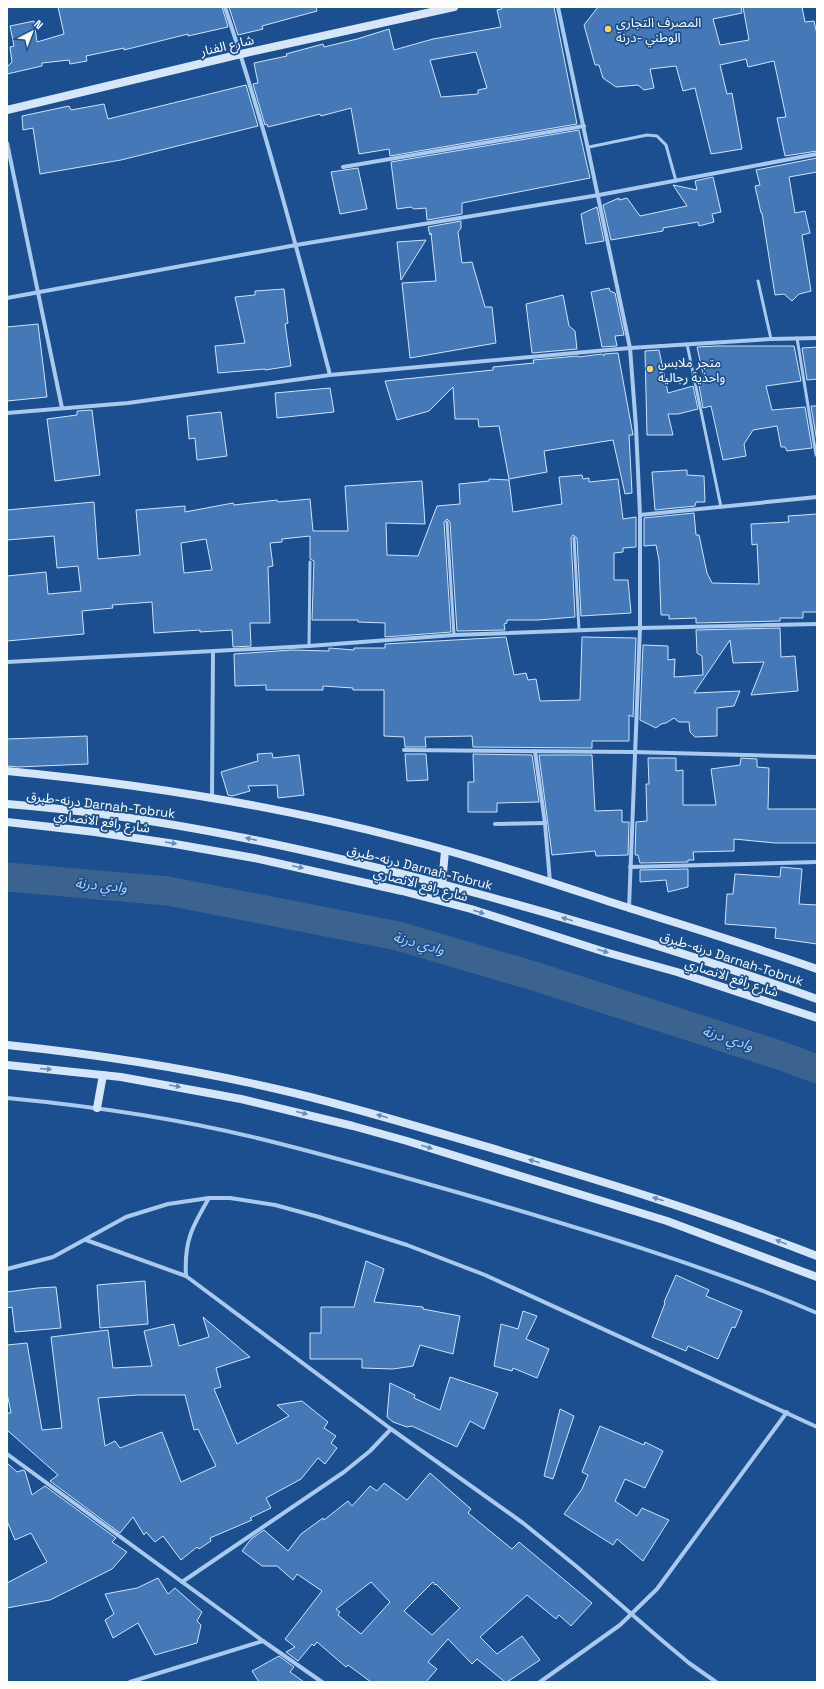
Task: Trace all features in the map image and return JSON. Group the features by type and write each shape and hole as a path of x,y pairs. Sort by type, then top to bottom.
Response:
{"street":[{"path":"225,7 241,54 296,245 330,375"},
{"name":"شارع الفنار","path":"7,110 241,54 454,7"},
{"path":"558,7 599,195 630,348 636,426 640,515 640,628 629,908"},
{"path":"343,167 584,126"},
{"path":"7,143 62,408"},
{"path":"7,298 296,245 599,195 817,154"},
{"path":"7,413 128,403 330,375 630,348 771,339 817,338"},
{"path":"640,515 817,497"},
{"path":"7,662 309,646 454,635 640,628 817,624"},
{"path":"212,797 213,651"},
{"path":"404,750 634,752 817,757"},
{"path":"535,751 545,823 550,882"},
{"path":"7,771 106,782 212,797 339,823 405,839 550,882 817,969"},
{"name":"درنه-طبرق Darnah-Tobruk","path":"7,804 90,813 167,824 244,837 337,858 528,907 680,953 817,999"},
{"name":"شارع رافع الانصاري","path":"7,822 94,832 175,844 254,858 402,891 470,909 605,952 684,974 817,1018"},
{"path":"495,824 545,823"},
{"path":"442,884 445,851"},
{"path":"630,867 817,862"},
{"path":"7,1045 86,1054 175,1068 257,1085 352,1108 661,1199 817,1256"},
{"path":"7,1065 103,1075 181,1088 308,1115 407,1141 667,1221 817,1277"},
{"path":"97,1108 103,1075"},
{"path":"7,1098 97,1108 256,1138 427,1184 633,1245 747,1285 817,1313"},
{"path":"186,1276 188,1241 193,1226 209,1198"},
{"path":"7,1269 53,1257 86,1240 106,1227 146,1210 168,1204 209,1198 244,1200 274,1205 319,1217 407,1245 492,1278 817,1427"},
{"path":"86,1240 186,1276 391,1429 523,1524 633,1614 689,1663 716,1682"},
{"path":"540,1682 620,1625 657,1589 787,1412"},
{"path":"182,1582 348,1468 370,1450 391,1429"},
{"path":"7,1454 263,1642 322,1682"},
{"path":"130,1682 263,1642"}],"lane":[{"path":"588,147 647,135 657,136 666,145 676,181"},
{"path":"758,281 771,339"},
{"path":"797,338 816,455"},
{"path":"687,344 721,507"},
{"path":"447,522 454,635"},
{"path":"574,538 578,630"},
{"path":"309,646 310,562"}],"building":[{"path":"58,7 222,7 228,27 188,36 188,34 124,50 124,48 86,56 87,61 70,64 69,60 42,63 42,66 7,74 7,67 12,62 10,47 14,46 10,26 34,21 37,42 64,34"},
{"path":"229,7 316,7 317,11 262,26 263,29 238,35"},
{"path":"501,7 554,7 577,124 390,156 389,149 359,154 351,108 268,127 267,124 265,125 253,84 258,83 254,63 287,56 286,54 323,44 324,47 357,39 389,29 394,50 433,39 501,27 497,10 502,9","holes":["476,52 487,88 478,90 478,94 441,97 430,60"]},
{"path":"598,7 741,7 742,13 713,19 720,45 749,40 743,7 802,7 805,22 814,21 817,34 817,151 785,156 777,118 786,117 774,61 748,67 746,59 720,65 727,94 732,93 742,149 711,154 695,88 683,91 676,66 650,69 654,88 644,90 638,85 616,87 603,78 599,65 595,65 584,25"},
{"path":"246,85 258,126 121,160 40,174 33,128 23,130 22,116 69,106 71,110 104,104 108,119"},
{"path":"579,130 590,178 462,203 462,214 427,220 426,208 414,209 411,207 397,209 391,162"},
{"path":"817,158 817,172 789,177 795,213 805,211 810,233 802,235 811,291 799,294 792,301 784,294 775,295 762,213 755,186 760,185 756,170"},
{"path":"358,168 367,209 340,214 331,172"},
{"path":"713,177 721,212 712,214 714,222 699,226 698,222 663,228 663,231 611,240 603,205 619,198 619,200 627,198 640,216 687,206 673,185 697,190 695,181"},
{"path":"597,207 604,241 586,244 581,214"},
{"path":"461,221 461,228 458,232 462,263 472,262 485,307 492,307 496,343 410,358 402,283 436,281 431,233 430,235 428,227"},
{"path":"426,240 401,280 397,242"},
{"path":"609,288 610,291 615,293 624,335 615,336 617,346 602,347 591,292"},
{"path":"284,289 288,323 285,324 291,366 265,370 218,373 215,346 245,343 235,297 255,295 255,291"},
{"path":"563,295 569,326 575,331 577,349 532,353 526,304"},
{"path":"38,324 47,397 7,401 7,327"},
{"path":"794,346 801,381 766,386 772,410 805,407 812,448 787,451 785,447 781,447 777,426 753,430 744,444 746,456 723,460 711,406 703,408 699,385 705,383 697,347"},
{"path":"817,347 817,379 807,380 802,348"},
{"path":"659,350 668,393 693,386 698,409 678,414 668,414 673,435 647,435 645,351"},
{"path":"618,353 633,435 629,435 632,493 625,494 613,440 544,451 547,472 509,479 499,426 479,427 478,419 455,419 453,387 429,411 397,420 385,381 493,370 493,367 534,363 533,360 602,354 604,356 604,354"},
{"path":"330,388 334,412 277,418 275,393"},
{"path":"811,406 817,406 817,442"},
{"path":"92,410 100,475 55,481 47,419 77,415 77,411"},
{"path":"221,412 227,456 197,460 195,438 189,439 187,416"},
{"path":"687,470 687,475 704,476 705,502 696,502 695,506 655,510 652,472"},
{"path":"582,475 583,479 589,478 589,482 618,479 623,519 636,517 636,547 623,548 623,552 614,553 614,580 628,580 631,613 581,616 577,538 573,535 571,538 575,617 538,620 507,620 507,623 504,624 505,630 457,631 450,522 447,519 444,522 451,632 385,637 385,623 358,622 358,620 312,620 314,561 310,559 310,536 282,539 282,542 270,543 273,566 268,567 270,623 250,623 251,646 233,647 232,630 200,632 200,630 154,633 152,602 112,605 113,608 82,611 84,634 7,641 7,576 46,572 48,594 81,591 78,566 57,568 54,536 7,540 7,510 94,502 98,559 140,555 136,510 185,506 185,512 233,503 234,505 277,500 278,502 310,499 313,531 348,531 345,486 422,481 425,524 386,523 387,555 418,556 437,506 460,504 459,484 489,481 489,479 509,480 513,512 562,504 559,477","holes":["206,539 212,570 184,573 181,543"]},
{"path":"694,513 696,535 699,535 707,573 712,583 759,584 757,544 752,545 751,524 789,522 788,516 817,514 817,612 803,612 803,618 780,618 780,621 696,623 696,618 669,619 669,615 661,615 659,560 656,545 644,546 644,518"},
{"path":"780,628 781,657 795,656 798,691 751,695 764,662 733,663 730,640 694,693 740,691 734,706 717,708 717,736 695,737 690,732 689,722 679,722 674,718 656,728 640,720 643,645 668,646 668,660 675,659 674,677 703,675 702,656 697,653 696,630"},
{"path":"506,637 514,675 526,673 528,680 536,679 540,701 580,700 582,637 636,638 633,717 629,715 629,741 592,741 592,748 473,747 472,736 425,737 426,747 405,747 404,737 384,736 384,690 353,690 353,688 323,686 323,690 266,690 266,685 235,686 234,654 292,650 329,651 329,648 354,650 354,648 385,648 385,644"},
{"path":"87,736 88,764 18,767 7,766 7,739"},
{"path":"272,753 273,758 299,755 304,795 278,798 277,785 248,786 250,791 232,796 228,795 221,772 258,761 257,754"},
{"path":"405,754 426,754 428,780 407,781"},
{"path":"473,754 532,755 539,802 497,803 497,812 468,812 468,782 474,782"},
{"path":"539,755 592,755 595,811 622,810 622,822 629,822 628,855 596,856 595,851 552,855"},
{"path":"648,758 676,758 676,771 683,770 683,805 716,805 711,769 740,765 741,758 757,759 757,767 769,768 768,809 817,809 817,843 775,843 734,839 734,851 693,852 694,860 688,860 688,862 640,863 638,855 635,855 636,822 647,821 646,784 649,784"},
{"path":"781,867 802,869 799,904 817,905 817,944 775,938 776,928 725,924 727,894 733,894 735,874 780,877"},
{"path":"688,869 688,887 668,892 666,880 640,882 640,870"},
{"path":"366,1261 384,1269 374,1302 423,1307 423,1309 460,1316 453,1354 420,1345 413,1366 393,1369 362,1368 362,1359 310,1359 310,1333 321,1333 321,1307 354,1307"},
{"path":"676,1275 709,1290 706,1296 742,1311 735,1328 732,1327 718,1359 688,1346 686,1351 652,1337 665,1303 664,1302"},
{"path":"145,1281 148,1324 100,1328 97,1285"},
{"path":"56,1287 61,1328 15,1332 12,1307 7,1308 7,1292"},
{"path":"523,1311 537,1316 526,1339 549,1349 537,1378 513,1368 512,1371 494,1366 501,1324 518,1329"},
{"path":"203,1317 250,1357 216,1368 221,1387 214,1389 237,1444 289,1416 277,1405 302,1401 328,1422 324,1428 336,1436 331,1443 337,1448 325,1464 318,1458 301,1479 266,1498 271,1508 250,1518 252,1520 210,1538 211,1541 199,1549 197,1547 181,1560 163,1536 155,1542 146,1532 144,1535 133,1517 120,1533 50,1481 58,1475 7,1430 7,1413 11,1413 7,1393 7,1345 27,1343 42,1430 62,1428 51,1337 108,1330 113,1368 152,1366 144,1331 174,1324 179,1346 209,1337","holes":["137,1395 185,1395 194,1430 198,1429 216,1466 181,1482 162,1432 120,1448 115,1441 105,1446 98,1398"]},
{"path":"450,1377 498,1393 484,1429 470,1421 457,1447 412,1426 407,1427 393,1422 387,1417 390,1383 415,1395 414,1398 440,1410"},
{"path":"560,1409 574,1416 553,1479 544,1476"},
{"path":"600,1426 644,1445 645,1442 663,1451 645,1488 625,1479 615,1501 637,1516 642,1508 669,1520 643,1561 617,1539 613,1545 564,1514 582,1489 588,1475 582,1472"},
{"path":"7,1463 17,1472 23,1470 25,1471 32,1495 45,1486 116,1538 112,1542 127,1552 112,1569 50,1600 7,1608 7,1583 47,1562 31,1533 15,1540 7,1521"},
{"path":"430,1473 471,1509 468,1513 512,1549 519,1542 592,1603 571,1626 559,1615 556,1619 527,1595 480,1637 497,1654 522,1636 540,1660 507,1682 505,1682 477,1659 472,1664 448,1639 428,1662 437,1669 426,1682 371,1682 348,1665 346,1667 317,1642 314,1646 312,1644 298,1661 286,1652 295,1647 285,1639 322,1591 297,1574 293,1580 277,1566 262,1566 242,1551 251,1539 264,1530 288,1551 301,1534 323,1518 324,1520 348,1501 352,1506 370,1486 377,1491 384,1483 407,1500","holes":["371,1582 390,1602 361,1634 338,1615 340,1612 336,1609","433,1582 460,1608 432,1635 404,1611"]},
{"path":"158,1578 168,1594 175,1588 202,1612 197,1621 201,1625 197,1643 155,1655 138,1623 113,1638 105,1620 114,1614 105,1594 137,1588"},
{"path":"279,1656 294,1667 290,1672 304,1682 259,1682 252,1671"}],"waterway":[{"name":"وادي درنة","path":"7,877 168,891 398,936 537,977 779,1055 817,1069"}],"place":[{"name":"المصرف التجاري الوطني -درنة","path":"608,29"},
{"name":"متجر ملابس واحذية رجالية","path":"650,369"}]}
